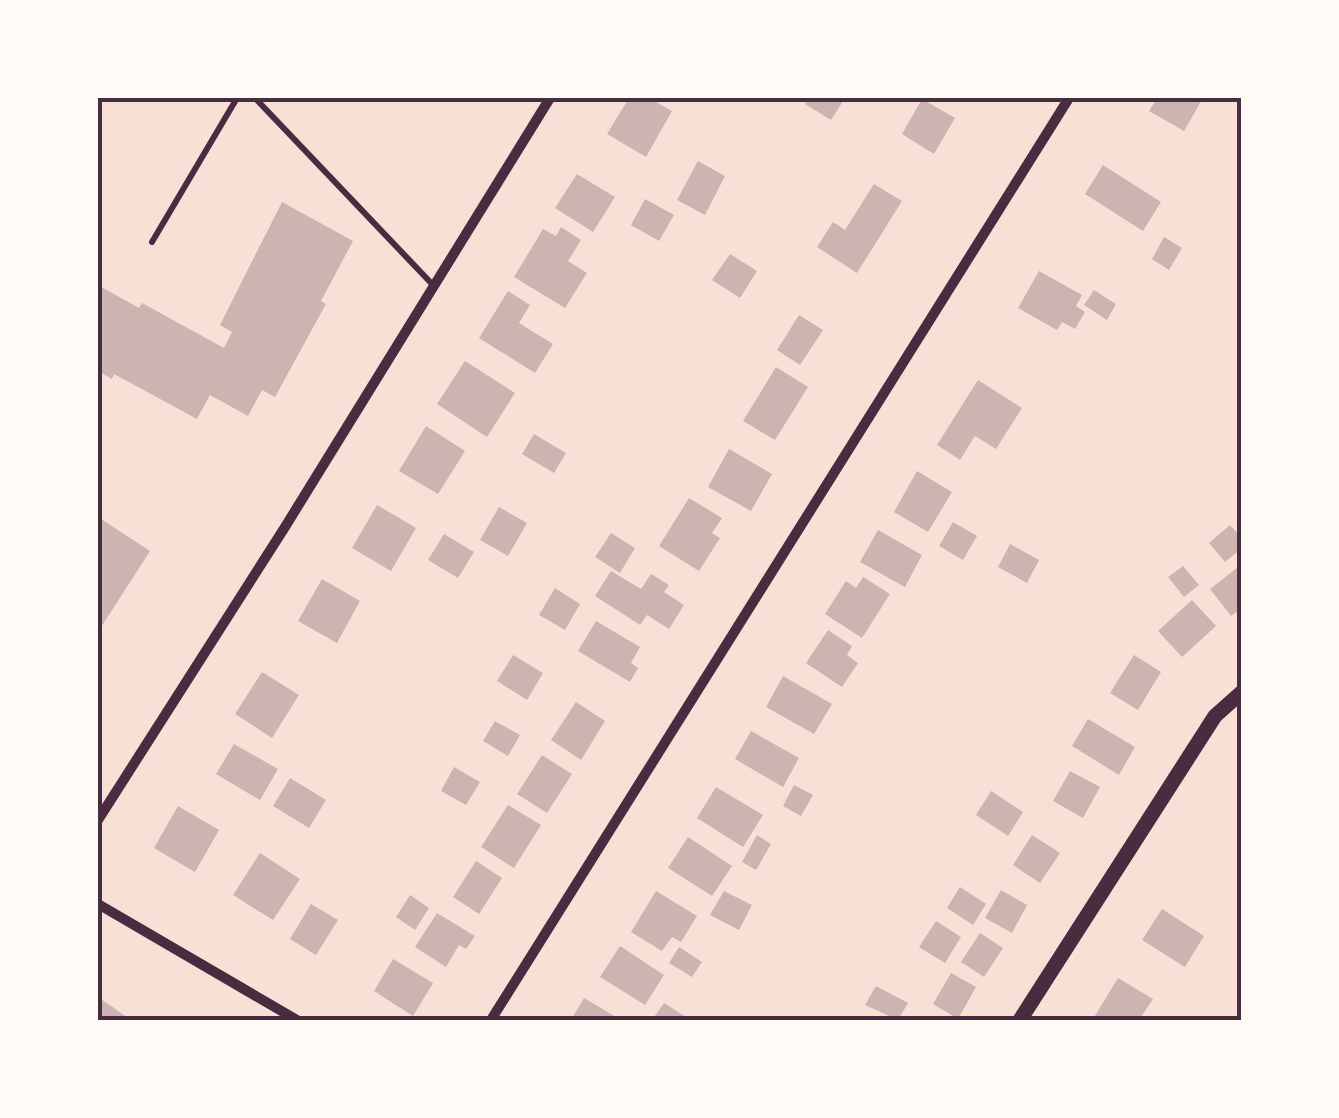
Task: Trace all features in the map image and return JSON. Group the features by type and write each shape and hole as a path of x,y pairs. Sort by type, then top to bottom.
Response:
{"street":[{"path":"98,820 285,527 550,98"},
{"path":"491,1020 1069,98"},
{"path":"1020,1020 1215,716 1242,692"},
{"path":"98,904 297,1020"}],"lane":[{"path":"152,242 238,98"},
{"path":"255,98 434,286"}],"building":[{"path":"629,98 649,98 672,111 646,157 607,134"},
{"path":"809,98 845,98 831,120 805,104"},
{"path":"1157,98 1203,98 1184,131 1149,111"},
{"path":"922,99 955,118 934,154 902,134"},
{"path":"698,161 725,176 705,215 677,200"},
{"path":"1103,165 1161,202 1143,231 1085,194"},
{"path":"577,174 615,197 593,232 555,208"},
{"path":"874,184 902,201 857,273 817,247 833,222 845,230"},
{"path":"645,199 674,215 659,241 631,225"},
{"path":"282,202 353,241 321,301 326,304 275,397 262,390 248,416 210,395 197,419 114,374 112,379 98,371 98,285 139,308 142,303 224,348 232,332 220,325"},
{"path":"561,227 581,240 568,261 587,273 565,308 514,277 543,229 556,236"},
{"path":"1164,237 1182,248 1169,270 1152,259"},
{"path":"730,254 757,271 740,298 712,280"},
{"path":"1039,271 1082,295 1076,306 1085,312 1075,329 1062,322 1057,330 1018,308"},
{"path":"1094,290 1116,304 1107,320 1084,305"},
{"path":"508,291 530,305 519,323 553,344 535,373 479,338"},
{"path":"799,315 823,330 800,365 777,350"},
{"path":"465,361 515,393 487,437 437,404"},
{"path":"776,367 808,387 775,440 743,421"},
{"path":"978,380 1022,408 996,449 975,436 960,460 937,445"},
{"path":"426,426 465,451 438,494 399,471"},
{"path":"534,434 566,453 554,473 522,454"},
{"path":"729,449 772,474 751,511 708,487"},
{"path":"917,471 952,492 928,532 894,512"},
{"path":"689,498 722,518 712,533 720,538 699,571 659,546"},
{"path":"377,505 416,528 391,571 352,548"},
{"path":"499,507 527,523 508,556 480,540"},
{"path":"98,517 150,551 98,632"},
{"path":"953,522 977,536 963,560 939,546"},
{"path":"1230,525 1242,538 1242,548 1225,562 1209,543"},
{"path":"878,530 922,555 905,587 860,562"},
{"path":"611,533 635,548 620,573 595,557"},
{"path":"444,534 474,552 458,578 428,560"},
{"path":"1010,544 1039,560 1027,583 998,567"},
{"path":"1242,564 1242,608 1231,616 1210,589"},
{"path":"1183,566 1199,585 1184,597 1168,577"},
{"path":"611,571 641,589 651,574 669,585 664,592 684,605 669,629 647,615 640,625 595,596"},
{"path":"863,577 890,594 862,638 825,614 846,581 856,588"},
{"path":"322,579 360,601 337,643 298,621"},
{"path":"555,588 580,604 565,630 539,615"},
{"path":"1192,600 1216,626 1182,657 1158,631"},
{"path":"596,621 640,647 631,663 638,668 630,682 578,651"},
{"path":"828,630 852,646 847,655 858,663 842,687 806,663"},
{"path":"513,655 543,673 527,700 497,681"},
{"path":"1134,655 1161,672 1138,710 1110,693"},
{"path":"262,672 299,695 272,738 235,714"},
{"path":"783,676 832,704 814,734 766,707"},
{"path":"576,702 605,721 581,760 551,740"},
{"path":"1088,719 1135,747 1119,775 1072,746"},
{"path":"495,721 520,735 508,756 483,741"},
{"path":"751,731 799,758 783,787 735,759"},
{"path":"234,744 278,769 260,800 216,774"},
{"path":"542,755 572,774 547,813 517,794"},
{"path":"454,767 480,782 466,805 441,791"},
{"path":"1070,771 1100,787 1083,818 1053,801"},
{"path":"290,778 326,800 309,828 273,806"},
{"path":"794,785 813,795 801,816 783,806"},
{"path":"716,787 763,815 743,847 697,818"},
{"path":"991,791 1023,812 1008,836 976,815"},
{"path":"508,805 541,825 514,868 481,847"},
{"path":"178,806 219,830 195,872 154,848"},
{"path":"757,835 771,844 756,870 742,862"},
{"path":"1032,835 1060,853 1040,883 1013,865"},
{"path":"688,837 732,866 712,896 668,868"},
{"path":"260,853 300,879 273,920 233,895"},
{"path":"476,861 502,878 479,914 453,897"},
{"path":"960,887 986,904 973,925 947,908"},
{"path":"1001,890 1027,905 1012,933 985,918"},
{"path":"656,891 697,916 681,942 672,937 662,951 631,932"},
{"path":"724,891 752,905 739,930 710,915"},
{"path":"410,895 429,908 415,930 396,917"},
{"path":"311,904 338,920 316,955 290,939"},
{"path":"1162,909 1204,936 1185,967 1142,940"},
{"path":"437,913 475,936 466,949 459,945 446,967 415,947"},
{"path":"936,921 961,937 945,963 919,947"},
{"path":"980,933 1003,948 984,977 961,962"},
{"path":"620,946 664,975 645,1005 600,977"},
{"path":"679,947 702,962 692,977 669,963"},
{"path":"393,959 433,983 413,1016 374,991"},
{"path":"951,973 976,987 958,1019 933,1004"},
{"path":"1118,978 1153,999 1139,1020 1093,1019"},
{"path":"876,986 908,1003 898,1020 865,1005"},
{"path":"98,997 131,1020 98,1020"},
{"path":"584,998 616,1017 571,1020"},
{"path":"664,1003 691,1020 652,1020"}]}
